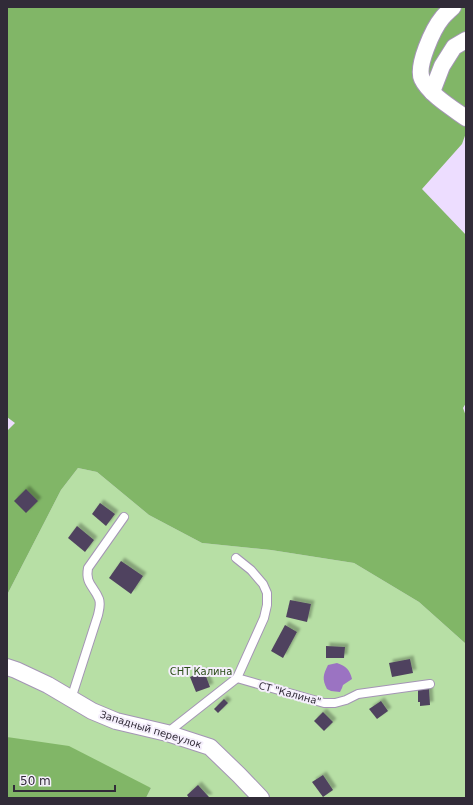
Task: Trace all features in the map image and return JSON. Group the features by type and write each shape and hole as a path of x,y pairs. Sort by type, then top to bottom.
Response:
{"street":[{"path":"453,7 441,19 427,45 421,66 421,78 432,92 466,118"},
{"path":"432,92 442,66 454,47 466,40"},
{"name":"Западный переулок","path":"7,667 48,685 71,700 116,721 167,733 210,747 261,798"}],"lane":[{"path":"71,700 100,607 99,599 88,581 88,568 124,517"},
{"path":"167,733 237,678 264,618 267,605 267,593 263,584 251,570 236,558"},
{"name":"СТ \"Калина\"","path":"237,678 324,703 340,702 358,694 430,684"}],"green space":[{"path":"7,7 466,7 466,133 462,144 422,189 466,235 466,403 463,408 466,416 466,644 419,602 354,563 271,550 202,543 149,515 97,472 78,468 61,490 7,595 7,431 15,423 7,417"},
{"name":"СНТ Калина","path":"78,468 97,472 149,515 202,543 271,550 354,563 419,602 466,644 466,798 146,798 151,788 7,737 7,595 61,490"},
{"path":"7,737 69,746 151,788 146,798 7,798"}],"shaded area":[{"path":"337,663 347,669 352,679 343,685 340,692 327,689 324,682 324,674 328,665"}],"building":[{"path":"26,489 38,501 26,513 14,501"},
{"path":"100,503 115,514 106,526 92,514"},
{"path":"77,526 94,540 85,552 68,538"},
{"path":"121,561 143,576 131,594 109,578"},
{"path":"290,600 311,604 307,622 286,617"},
{"path":"285,625 297,632 283,658 271,651"},
{"path":"326,646 345,647 344,658 326,658"},
{"path":"410,659 413,673 392,677 389,663"},
{"path":"204,671 210,687 196,692 190,677"},
{"path":"429,689 430,705 420,706 420,702 418,702 418,690"},
{"path":"224,699 228,703 218,713 214,709"},
{"path":"381,701 388,711 377,719 369,709"},
{"path":"323,712 333,722 324,731 314,721"},
{"path":"323,775 333,790 323,797 312,782"},
{"path":"198,785 209,797 208,798 189,798 187,795"}]}
